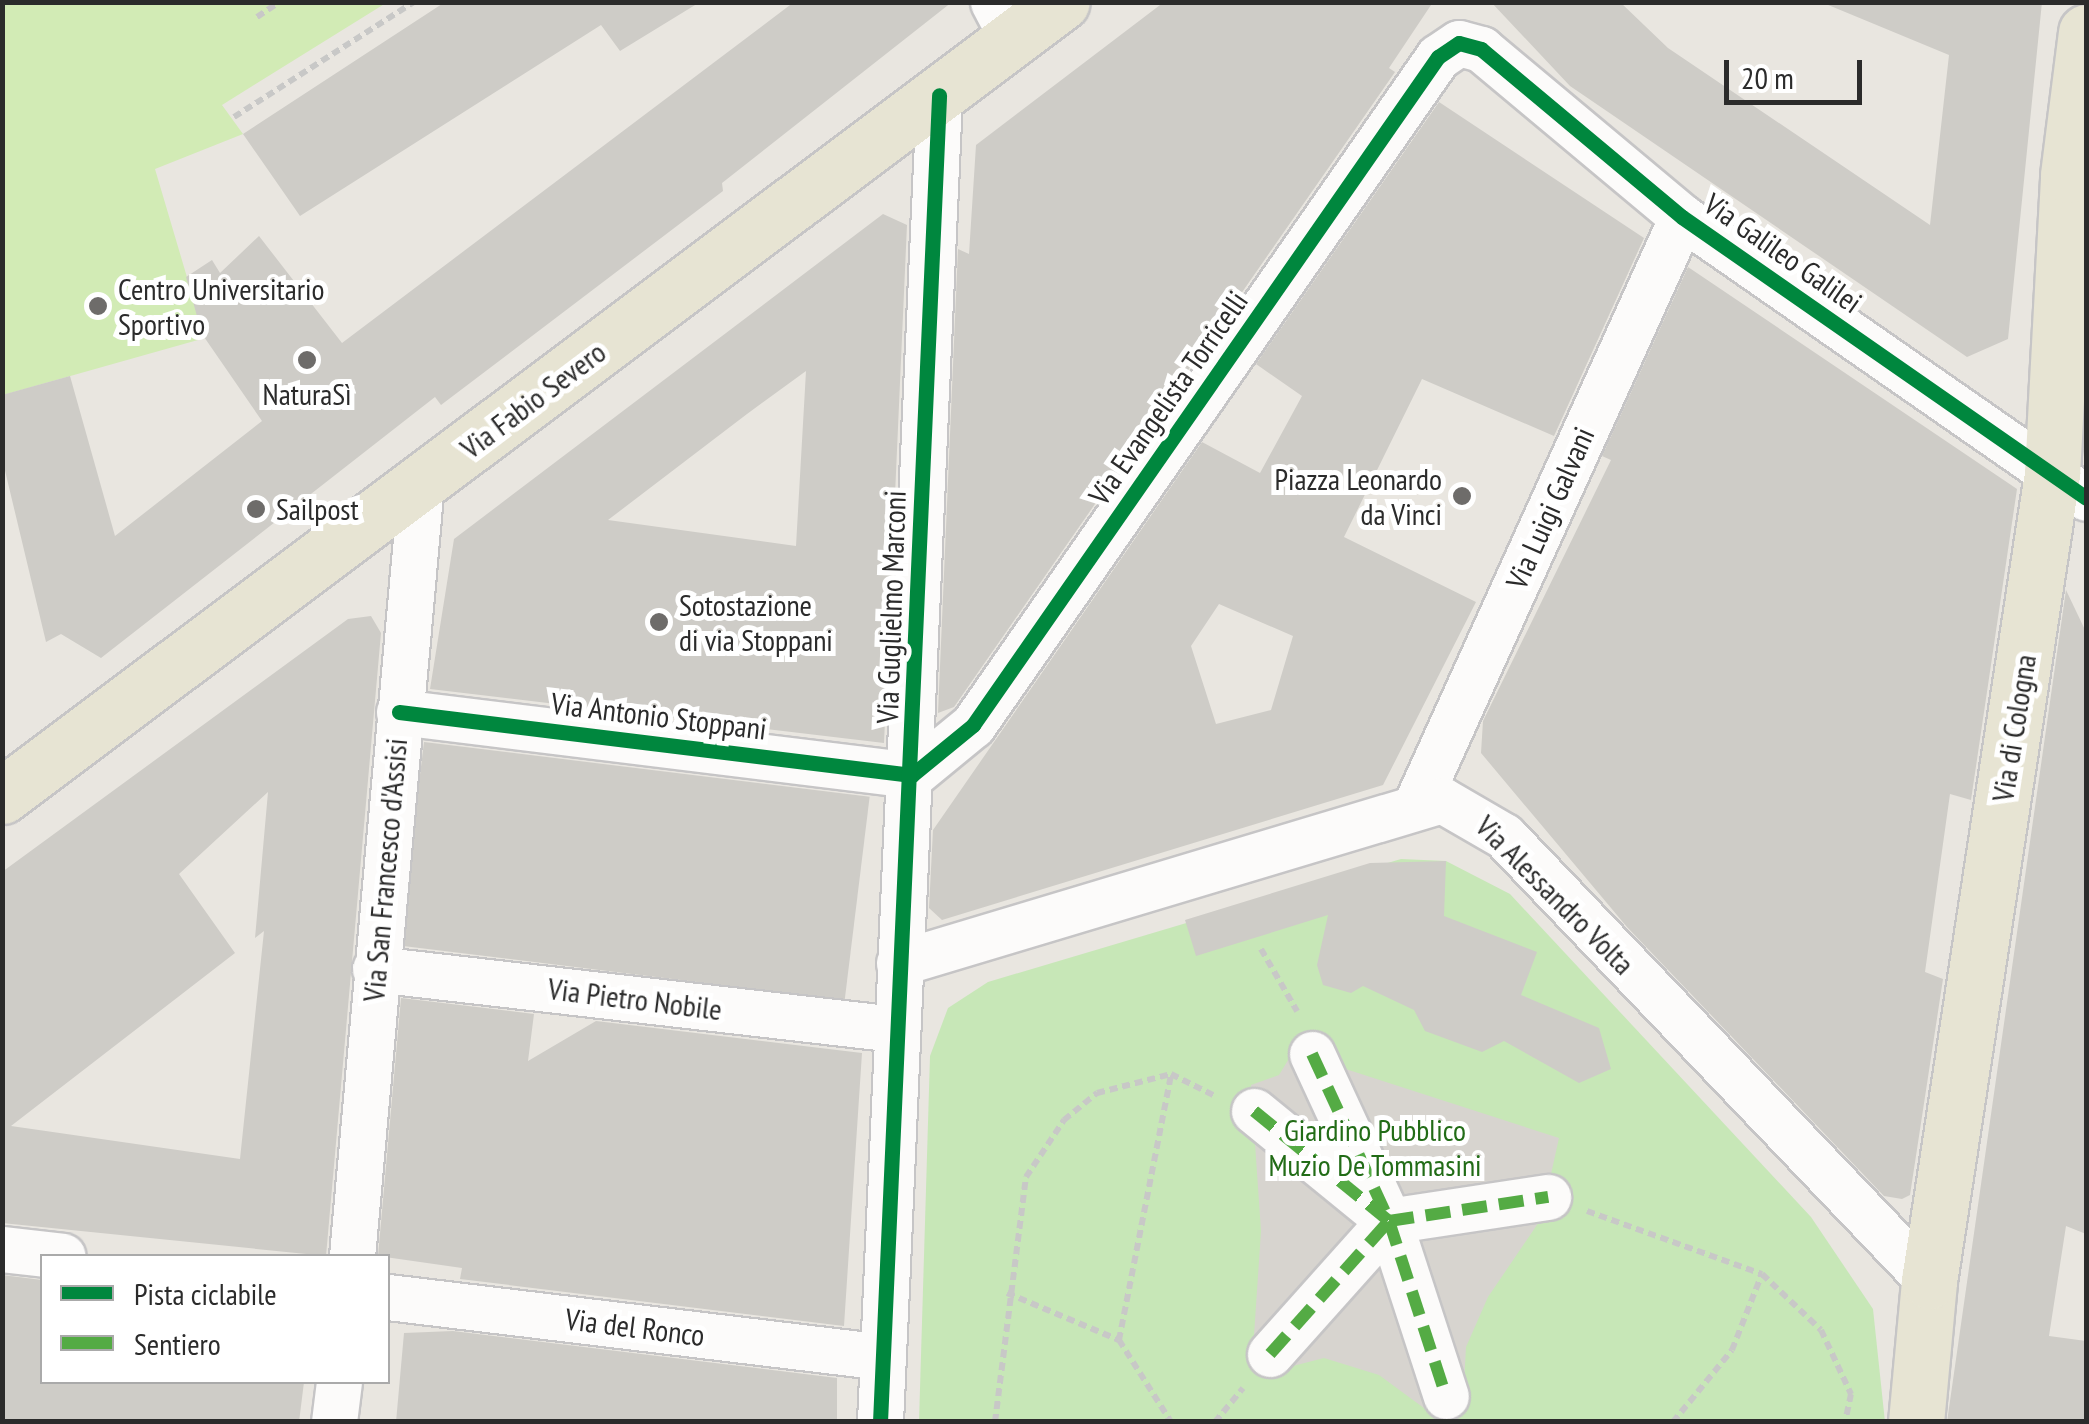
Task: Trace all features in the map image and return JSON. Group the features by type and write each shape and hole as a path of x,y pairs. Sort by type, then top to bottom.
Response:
{"main road":[{"name":"Via Fabio Severo","path":"2,796 940,95 1003,21 1062,2"},
{"name":"Via di Cologna","path":"1916,1422 1929,1281 2069,486 2077,178 2086,32"}],"street":[{"name":"Via Galileo Galilei","path":"1459,43 1481,50 1682,217 2069,486"},
{"name":"Via Evangelista Torricelli","path":"912,775 973,726 1438,57 1459,43"},
{"name":"Via Guglielmo Marconi","path":"880,1422 940,95"},
{"name":"Via Luigi Galvani","path":"1418,800 1682,217"},
{"name":"Via San Francesco d'Assisi","path":"352,1254 421,483"},
{"name":"Via Antonio Stoppani","path":"400,712 912,775"},
{"name":"Via Alessandro Volta","path":"899,963 1418,800 1466,808 1504,836 1929,1281"},
{"name":"Via Pietro Nobile","path":"375,969 895,1029"},
{"path":"1312,1054 1389,1221 1446,1396"},
{"path":"1254,1111 1389,1221"},
{"path":"1270,1354 1389,1221 1548,1197"},
{"path":"2,1249 46,1254"},
{"name":"Via del Ronco","path":"390,1297 882,1357"},
{"path":"334,1422 339,1384"}],"path":[{"path":"257,18 279,2"},
{"path":"234,116 414,2"},
{"path":"1261,949 1312,1054"},
{"path":"1119,1340 1171,1074"},
{"path":"995,1422 1008,1293 1026,1177 1064,1120 1097,1093 1171,1074 1254,1111"},
{"path":"1548,1197 1762,1274 1821,1330 1850,1394 1844,1422"},
{"path":"1673,1422 1732,1350 1762,1274"},
{"path":"1008,1293 1119,1340 1171,1422"}],"green space":[{"path":"3,3 386,3 222,105 243,134 155,169 205,338 3,395"},
{"name":"Giardino Pubblico Muzio De Tommasini","path":"1401,859 1446,861 1510,894 1811,1217 1873,1309 1885,1422 919,1422 930,1056 948,1008 988,982"}],"shaded area":[{"path":"1293,1052 1559,1138 1541,1219 1488,1297 1466,1347 1464,1384 1428,1411 1379,1375 1324,1358 1285,1368 1254,1335 1261,1231 1251,1085 1279,1075"}],"building":[{"path":"445,2 700,2 620,51 601,25 300,216 243,134"},
{"path":"794,2 952,2 722,183 723,191 441,405 435,397 101,658 61,634 46,642 2,458 2,395 70,376 115,536 262,421 202,334 186,277 212,260 220,273 259,236 342,343"},
{"path":"1164,2 1433,2 1389,68 1395,72 954,707 938,713 958,249 969,254 976,145"},
{"path":"1491,2 1620,2 1668,48 1930,225 1949,55 1821,2 2042,2 2008,339 1967,357 1570,86"},
{"path":"1439,102 1644,238 1554,436 1422,379 1344,537 1476,602 1383,785 942,920 929,908 933,830 1202,442 1260,473 1302,396 1256,364","holes":["1219,604 1293,636 1271,710 1216,724 1191,646"]},
{"path":"883,214 907,225 884,743 430,689 454,539","holes":["806,371 796,546 608,520"]},
{"path":"1688,267 2017,489 1971,800 1950,794 1925,972 1943,979 1910,1195 1902,1199 1884,1196 1627,927 1481,753 1483,721 1611,460 1602,456"},
{"path":"2066,590 2086,632 2086,1234 2066,1226 2049,1336 2086,1341 2086,1422 1947,1422"},
{"path":"371,616 381,633 326,1254 2,1223 2,872 348,619","holes":["268,792 255,938 264,931 240,1159 11,1126 235,953 179,874"]},
{"path":"424,742 870,797 845,1000 399,945"},
{"path":"1446,861 1444,916 1537,952 1521,995 1599,1028 1611,1069 1579,1083 1504,1041 1482,1052 1425,1031 1414,1010 1363,986 1351,993 1323,985 1317,965 1328,915 1196,956 1185,920 1370,863"},
{"path":"401,998 534,1014 528,1061 596,1021 862,1053 844,1326 460,1279 462,1268 378,1254"},
{"path":"2,1275 40,1280 40,1384 304,1384 299,1422 2,1422"},
{"path":"453,1331 837,1378 837,1422 396,1422 404,1333"}],"marked path":[{"path":"1312,1054 1389,1221 1446,1396"},
{"path":"1254,1111 1389,1221 1548,1197"},
{"path":"1270,1354 1389,1221"}],"cycle path":[{"path":"399,712 912,775 973,725 1438,57 1459,43 1481,49 1682,217 2086,498"},
{"path":"880,1422 939,95"}],"place":[{"name":"Centro Universitario Sportivo","path":"98,306"},
{"name":"NaturaSì","path":"307,360"},
{"name":"Piazza Leonardo da Vinci","path":"1462,496"},
{"name":"Sailpost","path":"256,509"},
{"name":"Sotostazione di via Stoppani","path":"659,622"}]}
